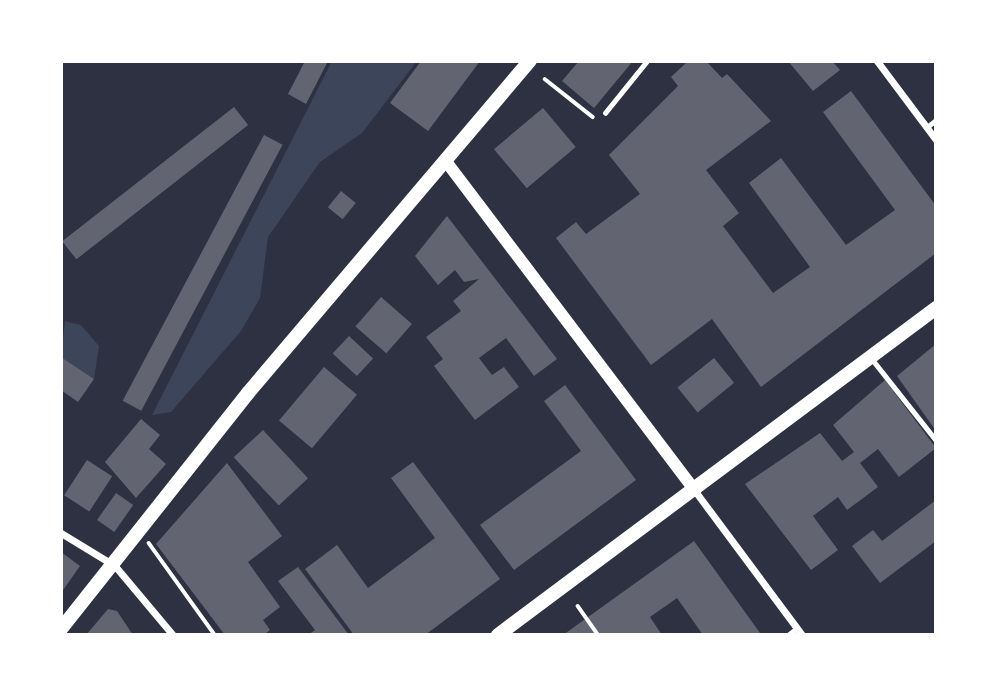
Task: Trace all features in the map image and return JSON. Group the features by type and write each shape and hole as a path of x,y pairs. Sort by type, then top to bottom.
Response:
{"main road":[{"path":"61,629 115,566 141,530 401,210 448,164 530,61"},
{"path":"498,635 695,491 936,308"}],"street":[{"path":"877,61 936,140"},
{"path":"448,164 799,631"},
{"path":"61,533 115,566 173,635"}],"lane":[{"path":"605,113 647,61"},
{"path":"926,128 936,120"},
{"path":"871,358 936,440"},
{"path":"788,635 799,631"}],"path":[{"path":"545,79 588,115 605,113"},
{"path":"141,530 215,635"},
{"path":"578,606 598,635"}],"shaded area":[{"path":"332,61 417,61 362,133 320,162 268,237 260,298 241,331 171,412 152,415"},
{"path":"65,321 81,325 99,346 94,379 61,357"}],"building":[{"path":"305,61 328,61 306,104 288,94"},
{"path":"421,61 480,61 428,131 390,103"},
{"path":"579,61 633,61 594,108 562,81"},
{"path":"688,61 706,61 722,78 727,74 771,121 706,170 739,213 723,226 773,293 810,267 749,183 781,158 846,245 895,210 823,112 851,91 936,206 936,253 761,387 712,319 651,365 556,238 576,222 586,234 640,194 609,155 678,86 671,77"},
{"path":"788,61 832,61 840,70 813,91"},
{"path":"234,107 248,125 76,259 62,241"},
{"path":"543,108 576,147 527,188 494,149"},
{"path":"264,135 283,145 141,411 123,401"},
{"path":"341,191 356,203 343,219 328,207"},
{"path":"447,216 557,359 534,376 506,338 479,358 492,375 504,367 519,387 475,420 434,366 443,359 426,337 461,311 453,301 479,279 464,282 455,270 438,285 415,256"},
{"path":"381,297 412,324 386,353 355,326"},
{"path":"349,336 373,359 357,376 333,354"},
{"path":"936,344 936,431 897,376"},
{"path":"61,357 94,379 78,402 61,390"},
{"path":"714,358 734,383 698,412 677,388"},
{"path":"324,367 357,395 312,448 279,421"},
{"path":"885,380 936,448 899,477 878,449 860,463 878,487 847,510 838,497 813,516 838,550 811,570 745,484 820,433 842,461 854,452 833,425"},
{"path":"565,385 636,480 514,570 480,525 581,451 544,401"},
{"path":"141,419 160,435 149,449 166,464 136,498 105,462"},
{"path":"263,430 308,478 279,506 234,457"},
{"path":"87,460 112,476 89,512 64,495"},
{"path":"413,462 500,579 425,635 354,635 305,569 337,545 368,588 435,538 391,478"},
{"path":"227,463 282,536 248,562 280,607 263,620 270,630 264,635 225,635 156,544"},
{"path":"116,493 133,505 114,532 97,520"},
{"path":"936,500 936,541 880,583 852,546 873,530 882,541"},
{"path":"694,541 760,633 703,635 677,598 650,617 662,635 563,635"},
{"path":"61,552 80,566 61,593"},
{"path":"298,567 349,635 308,635 315,630 278,581"},
{"path":"108,609 117,611 133,635 86,635"}]}
